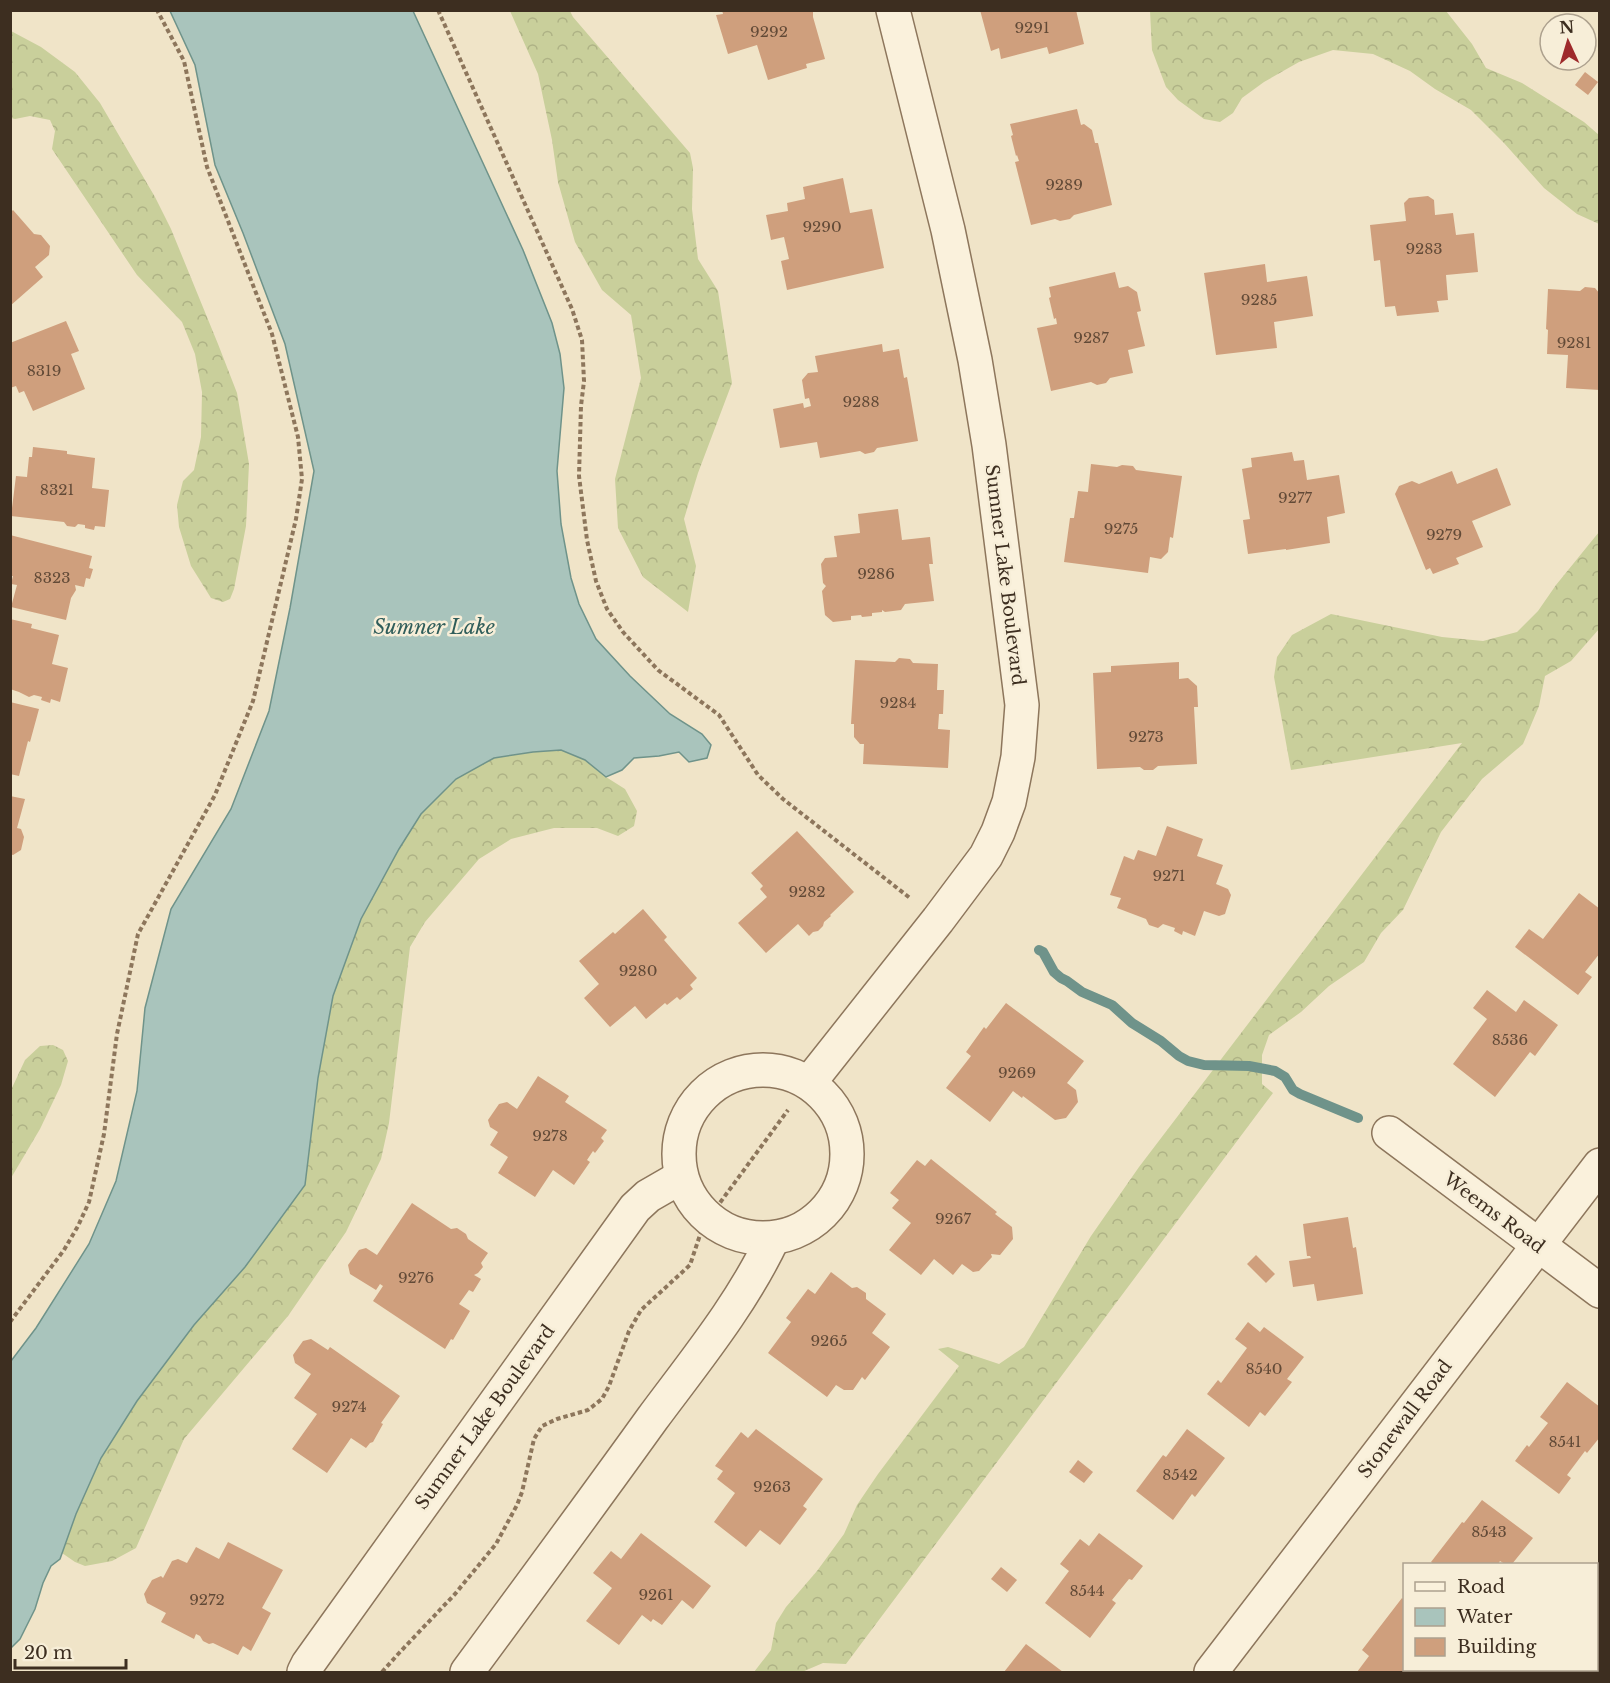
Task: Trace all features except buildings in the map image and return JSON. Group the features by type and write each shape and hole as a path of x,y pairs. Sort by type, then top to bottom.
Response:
{"street":[{"name":"Sumner Lake Boulevard","path":"808,1083 986,856 1009,802 1018,757 1022,705 989,445 975,360 948,231 893,10"},
{"path":"771,1070 794,1075 808,1083 831,1105 843,1127 847,1151 845,1176 835,1199 818,1218 797,1231 773,1238 747,1237 724,1229 708,1219 689,1197 681,1177 678,1154 681,1131 690,1110 706,1091 725,1078 747,1071 771,1070"},
{"name":"Weems Road","path":"1389,1133 1599,1291"},
{"name":"Stonewall Road","path":"1211,1672 1599,1165"},
{"name":"Sumner Lake Boulevard","path":"304,1672 635,1208 648,1196 681,1177"},
{"path":"467,1672 706,1347 762,1262 773,1238"}],"path":[{"path":"10,1322 64,1250 89,1202 104,1134 117,1034 138,934 215,795 253,701 296,519 302,479 298,436 272,334 207,167 184,61 157,10"},
{"path":"438,10 572,309 582,340 584,381 579,476 587,540 596,581 608,609 623,632 658,670 719,715 758,774 783,799 938,920"},
{"path":"382,1672 455,1594 496,1544 517,1505 534,1439 542,1426 588,1410 602,1399 629,1331 641,1310 690,1265 708,1219 808,1083"}],"green space":[{"path":"510,11 570,11 690,153 693,168 692,209 698,259 718,291 732,383 698,473 684,519 696,566 688,612 643,577 618,528 615,479 641,378 631,315 602,290 575,242 558,182 538,74"},
{"path":"1150,11 1446,11 1472,44 1486,68 1522,83 1584,122 1599,135 1599,224 1577,214 1544,188 1471,110 1410,71 1373,54 1333,50 1299,62 1242,98 1233,113 1220,122 1204,119 1178,100 1166,87 1152,50"},
{"path":"11,31 41,47 75,72 100,103 171,229 237,393 249,464 246,526 234,589 230,599 223,602 211,598 191,566 179,527 177,505 183,481 194,470 201,437 202,392 195,354 182,322 137,275 52,149 55,131 50,120 30,116 11,118"},
{"path":"1599,532 1599,629 1571,661 1545,676 1539,706 1523,744 1482,779 1441,832 1403,910 1381,933 1364,962 1329,986 1301,1012 1269,1035 1262,1055 1262,1084 1273,1093 846,1664 823,1663 802,1672 754,1672 771,1650 776,1623 786,1607 817,1571 844,1534 857,1505 878,1474 959,1366 938,1349 948,1347 999,1364 1024,1347 1091,1236 1139,1167 1462,743 1291,770 1274,677 1277,657 1292,635 1331,614 1442,637 1483,641 1517,632 1538,611"},
{"path":"561,750 585,760 625,789 637,811 634,826 618,836 597,828 554,828 511,839 479,859 425,922 410,947 389,1123 381,1159 346,1232 288,1316 184,1439 136,1548 112,1561 85,1566 75,1562 62,1553 76,1514 101,1458 137,1401 194,1325 245,1267 318,1078 333,996 361,919 399,849 421,814 456,779 494,758"},
{"path":"53,1045 63,1050 68,1061 61,1085 40,1129 11,1178 11,1090 25,1060 40,1046"}],"water":[{"name":"Sumner Lake","path":"170,11 413,11 523,250 552,323 560,354 564,388 557,471 561,524 571,578 579,604 596,639 630,676 670,714 702,734 711,745 707,758 689,762 679,752 634,758 622,770 606,777 585,760 561,750 494,758 456,779 421,814 361,919 333,996 318,1078 305,1185 245,1267 194,1325 137,1401 101,1458 76,1514 60,1559 51,1566 35,1609 20,1639 11,1648 11,1361 36,1328 89,1244 116,1181 137,1091 145,1008 171,909 231,809 269,711 314,471 285,344 215,165 195,65"}],"waterway":[{"path":"1039,950 1043,952 1054,972 1061,978 1082,992 1112,1005 1132,1023 1188,1061 1204,1065 1249,1066 1275,1071 1285,1077 1293,1090 1300,1094 1358,1118"}]}
